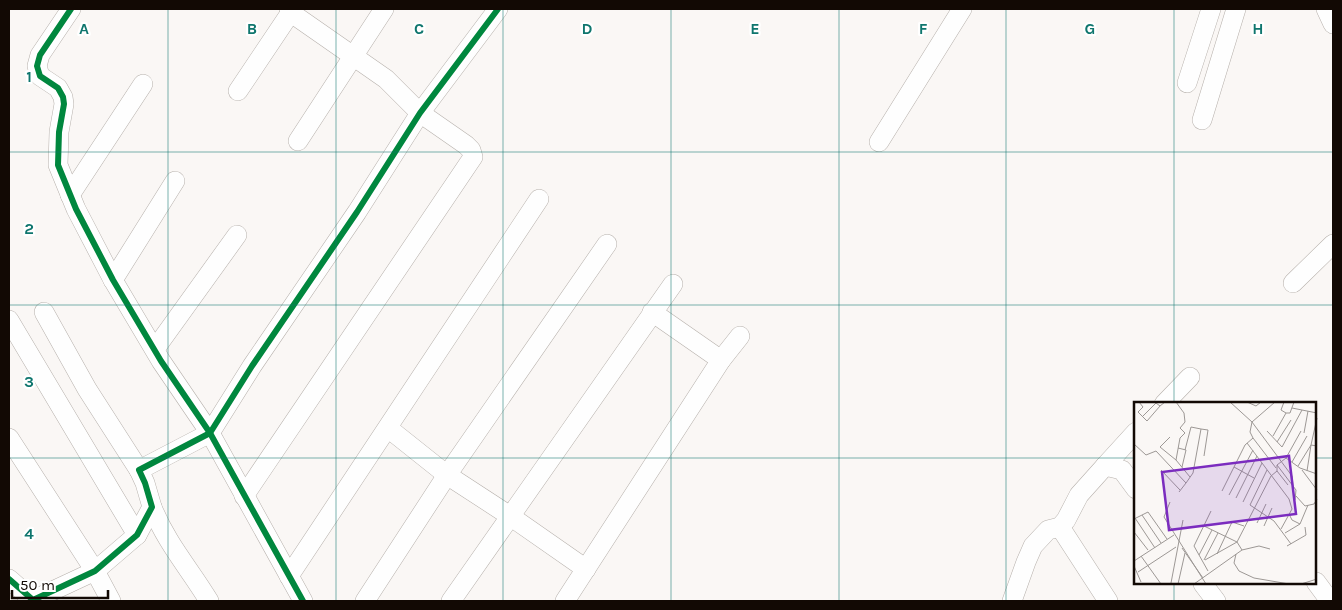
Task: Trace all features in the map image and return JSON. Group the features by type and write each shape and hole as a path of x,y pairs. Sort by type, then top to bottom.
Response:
{"street":[{"path":"298,141 384,9"},
{"path":"139,470 210,433 257,358 357,212 420,113 498,9"},
{"path":"879,142 962,9"},
{"path":"1187,83 1211,9"},
{"path":"1202,120 1236,9"},
{"path":"1326,9 1333,24"},
{"path":"69,10 40,54 37,66 40,76 58,88 63,96 64,104 58,132 58,165 70,195 114,280 155,350 210,433 303,601"},
{"path":"238,91 291,10 386,79 420,113 472,150 473,157 244,496"},
{"path":"70,195 143,84"},
{"path":"114,280 175,181"},
{"path":"289,576 540,199"},
{"path":"155,350 237,235"},
{"path":"366,601 447,474 607,244"},
{"path":"1293,283 1333,244"},
{"path":"451,601 673,284"},
{"path":"44,312 87,389 139,470 161,528 176,554 209,601"},
{"path":"652,312 721,360"},
{"path":"9,320 137,535"},
{"path":"565,601 721,360 740,336"},
{"path":"1166,402 1190,377"},
{"path":"388,428 447,474 586,569"},
{"path":"1012,601 1033,546 1048,530 1060,527 1066,520 1079,495 1134,434"},
{"path":"9,438 95,571 112,601"},
{"path":"1105,466 1122,470 1134,486"},
{"path":"9,579 32,601 95,571 137,535 152,507"},
{"path":"1060,527 1108,601"},
{"path":"1317,583 1330,601"}],"cycle path":[{"path":"71,9 40,55 37,66 40,76 58,88 63,97 64,104 59,132 58,165 76,209 113,280 161,361 210,433 303,601"},
{"path":"9,579 33,600 95,571 137,535 152,507 139,470 210,433 252,366 357,212 420,113 498,9"}]}
